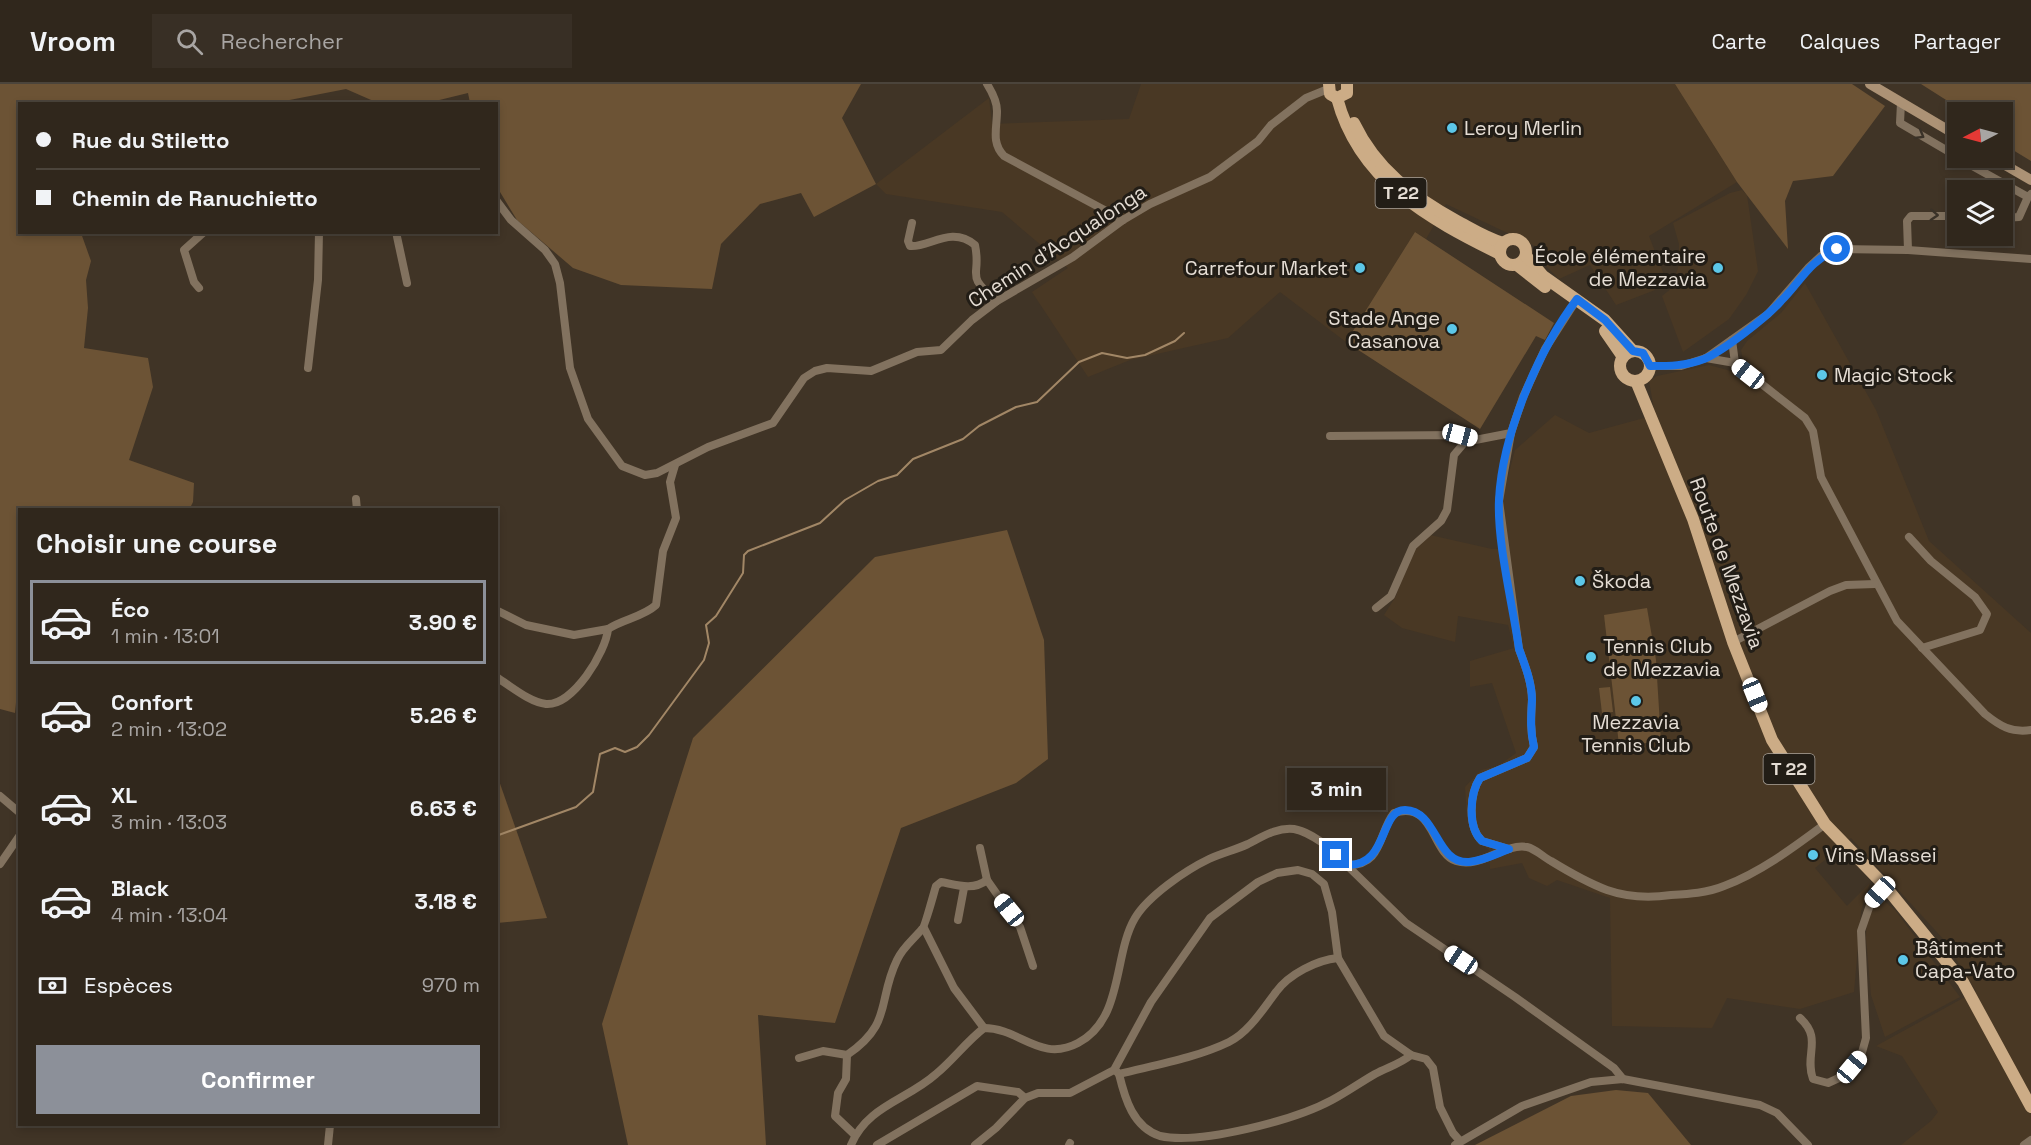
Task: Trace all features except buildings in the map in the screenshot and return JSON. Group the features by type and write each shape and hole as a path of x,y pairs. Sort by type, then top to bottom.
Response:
{"main road":[{"path":"1869,84 1947,130"},
{"path":"1329,86 1330,94 1343,93"},
{"name":"T 22","path":"1343,93 1359,152 1383,179 1426,214 1502,248"},
{"path":"2010,168 2031,180"},
{"path":"1522,261 1527,249 1520,240 1511,238 1502,248 1508,264 1522,261 1575,302 1600,324 1628,354 1643,353 1650,366 1647,374 1636,381 1627,378 1621,371 1628,354"},
{"name":"Route de Mezzavia","path":"1636,381 1693,519 1733,642 1772,740 1825,824 1885,886 1963,982 2031,1107"}],"street":[{"path":"987,84 997,108 995,142 997,149 1004,156 1123,220"},
{"name":"Chemin d'Acqualonga","path":"675,465 708,447 773,423 804,378 815,371 827,368 871,371 916,352 941,350 972,320 997,301 1073,257 1123,220 1150,204 1210,177 1257,141 1271,125 1306,98 1329,86"},
{"path":"1901,103 1900,123 1947,151"},
{"path":"1978,168 2030,196 2019,217 2013,217"},
{"path":"498,203 511,220 545,250 555,264 570,368 588,419 622,466 645,475 675,465"},
{"path":"1908,250 1908,222 1911,216 1947,216"},
{"path":"912,223 908,241 910,246 934,239 962,237 975,245 977,255 974,275 980,287 997,301"},
{"path":"200,288 194,282 184,250 202,234"},
{"path":"308,368 318,280 320,234"},
{"path":"396,234 407,283"},
{"path":"1650,366 1681,366 1706,358 1768,314 1808,268 1821,256 1837,249 1908,250 2031,258"},
{"path":"1509,849 1486,843 1477,836 1473,826 1473,793 1480,778 1527,758 1534,747 1529,728 1532,699 1527,672 1519,649 1499,501 1511,433 1523,397 1545,349 1575,302"},
{"path":"1732,340 1735,363"},
{"path":"1706,358 1735,363 1805,417 1813,431 1821,477 1875,584 1897,621 1985,714 2002,728 2013,731 2031,730"},
{"path":"1376,608 1391,596 1413,546 1441,521 1447,510 1454,456 1465,442 1511,433"},
{"path":"1330,436 1460,435 1477,440"},
{"path":"498,611 526,626 574,634 608,629 656,605 663,551 676,518 670,482 675,465"},
{"path":"356,499 357,508"},
{"path":"1909,537 1931,561 1975,597 1987,614 1980,630 1972,635 1922,648"},
{"path":"1733,642 1830,591 1846,585 1875,584"},
{"path":"498,678 537,702 556,703 574,692 603,650 608,629"},
{"path":"0,796 18,811"},
{"path":"1347,865 1355,865 1367,859 1379,848 1389,818 1402,810 1421,817 1449,856 1456,861 1482,860 1509,849 1527,847 1572,874 1609,891 1655,897 1705,892 1725,886 1784,855 1825,824"},
{"path":"924,928 954,988 984,1028 1000,1030 1042,1048 1066,1048 1080,1042 1090,1034 1110,1002 1118,983 1128,932 1147,901 1209,859 1280,829 1295,829 1319,840 1406,923 1614,1068 1623,1079"},
{"path":"0,864 18,838"},
{"path":"980,848 987,880 1020,927 1032,966"},
{"path":"1411,1054 1403,1062 1377,1073 1330,1101 1211,1141 1160,1136 1147,1129 1130,1110 1117,1072 1151,1002 1210,918 1258,882 1277,873 1298,870 1312,874 1324,884 1332,912 1338,958 1384,1036 1411,1054 1426,1059 1432,1068 1440,1107 1458,1143 1522,1106 1591,1082 1623,1079 1760,1105 1777,1113 1808,1145"},
{"path":"799,1058 823,1051 847,1054 867,1039 877,1026 884,1011 891,973 897,958 911,939 924,928 936,886 942,882 964,888 982,884 987,880"},
{"path":"1800,1018 1810,1028 1813,1037 1809,1070 1813,1079 1828,1083 1841,1077 1862,1056 1866,1038 1861,931 1870,902 1885,886"},
{"path":"958,920 964,888"},
{"path":"975,1145 996,1128 1025,1098 1038,1093 1070,1093 1117,1072 1195,1054 1230,1041 1245,1030 1277,989 1324,959 1338,958"},
{"path":"851,1145 866,1119 936,1075 967,1042 984,1028"},
{"path":"847,1054 846,1079 836,1099 835,1116 855,1135"},
{"path":"877,1145 977,1086 1018,1092 1025,1098"},
{"path":"328,1145 330,1126"},
{"path":"2024,1145 2031,1140"}],"shaded area":[{"path":"0,84 861,84 842,118 876,184 814,217 801,193 760,204 721,244 712,289 621,285 573,268 517,220 498,189 498,102 470,102 468,93 431,102 376,102 346,89 279,102 18,102 18,234 81,234 91,261 86,280 88,308 84,348 148,358 153,387 129,460 194,483 193,502 190,508 18,508 18,682 15,713 0,709"},
{"path":"1141,84 1675,84 1737,182 1649,236 1666,280 1654,285 1655,290 1616,305 1590,265 1559,279 1543,263 1535,246 1446,204 1426,239 1415,232 1346,342 1280,292 1228,338 1130,360 1088,377 1032,292 1068,268 1002,212 886,194 876,184 989,98 992,124 1129,119"},
{"path":"1675,84 1852,84 1885,106 1833,176 1793,181 1785,201 1788,249 1737,182"},
{"path":"1921,84 2031,84 2031,161 2013,150 2013,102 1949,102"},
{"name":"École élémentaire de Mezzavia","path":"1742,190 1747,195 1758,271 1746,295 1729,319 1683,352 1662,296 1672,288 1679,264 1679,244 1673,223 1730,193"},
{"name":"Stade Ange Casanova","path":"1415,232 1554,323 1545,340 1536,336 1480,429 1346,342"},
{"path":"1805,283 1876,410 1929,541 2031,633 2031,1145 1901,1145 1931,1121 1938,1112 1902,1056 1876,1046 1976,991 1945,941 1851,838 1815,868 1847,906 1870,883 1861,911 1854,992 1800,1009 1727,998 1712,1028 1612,1026 1610,898 1557,880 1547,886 1529,878 1522,863 1490,869 1489,850 1473,837 1467,818 1465,787 1481,770 1498,766 1516,753 1492,683 1470,687 1470,661 1514,648 1508,625 1458,616 1455,642 1402,628 1384,615 1396,596 1410,554 1430,535 1492,549 1508,549 1502,499 1515,450 1555,415 1589,433 1655,415 1649,381 1657,376 1709,365 1731,371 1743,361 1741,350 1747,341 1781,313"},
{"path":"1007,530 1044,640 1048,759 1016,783 901,828 835,1023 758,1015 766,1145 628,1145 602,1024 693,738 875,557"},
{"name":"Mezzavia Tennis Club","path":"1647,608 1656,660 1661,742 1619,745 1604,615"},
{"path":"1610,687 1613,712 1602,713 1599,688"},
{"path":"498,778 547,918 498,923"},
{"path":"1884,901 1895,910 1960,997 1885,1037 1871,995 1866,937 1867,919 1875,905"},
{"path":"1616,1090 1648,1093 1691,1145 1475,1145 1571,1096"}],"waterway":[{"path":"498,835 576,807 593,792 600,754 615,748 625,752 637,747 649,735 704,660 709,643 706,625 716,616 743,573 744,555 748,551 820,523 845,500 878,481 897,475 913,459 963,439 979,426 1016,407 1037,402 1079,362 1102,353 1127,358 1145,355 1175,341 1184,333"}],"place":[{"name":"Leroy Merlin","path":"1452,128"},
{"name":"Carrefour Market","path":"1360,268"},
{"name":"École élémentaire de Mezzavia","path":"1718,268"},
{"name":"Stade Ange Casanova","path":"1452,329"},
{"name":"Magic Stock","path":"1822,375"},
{"name":"Škoda","path":"1580,581"},
{"name":"Tennis Club de Mezzavia","path":"1591,657"},
{"name":"Mezzavia Tennis Club","path":"1636,701"},
{"name":"Vins Massei","path":"1813,855"},
{"name":"Bâtiment Capa-Vato","path":"1903,960"}],"route":[{"path":"1336,855 1347,865 1355,865 1367,859 1379,848 1385,836 1389,818 1402,810 1421,817 1449,856 1456,861 1482,860 1509,849 1482,841 1473,826 1473,793 1480,778 1527,758 1534,747 1529,728 1532,699 1527,672 1519,649 1499,501 1511,433 1523,397 1545,349 1577,299 1605,320 1633,351 1643,353 1650,366 1681,366 1706,358 1768,314 1808,268 1821,256 1837,249"}]}
